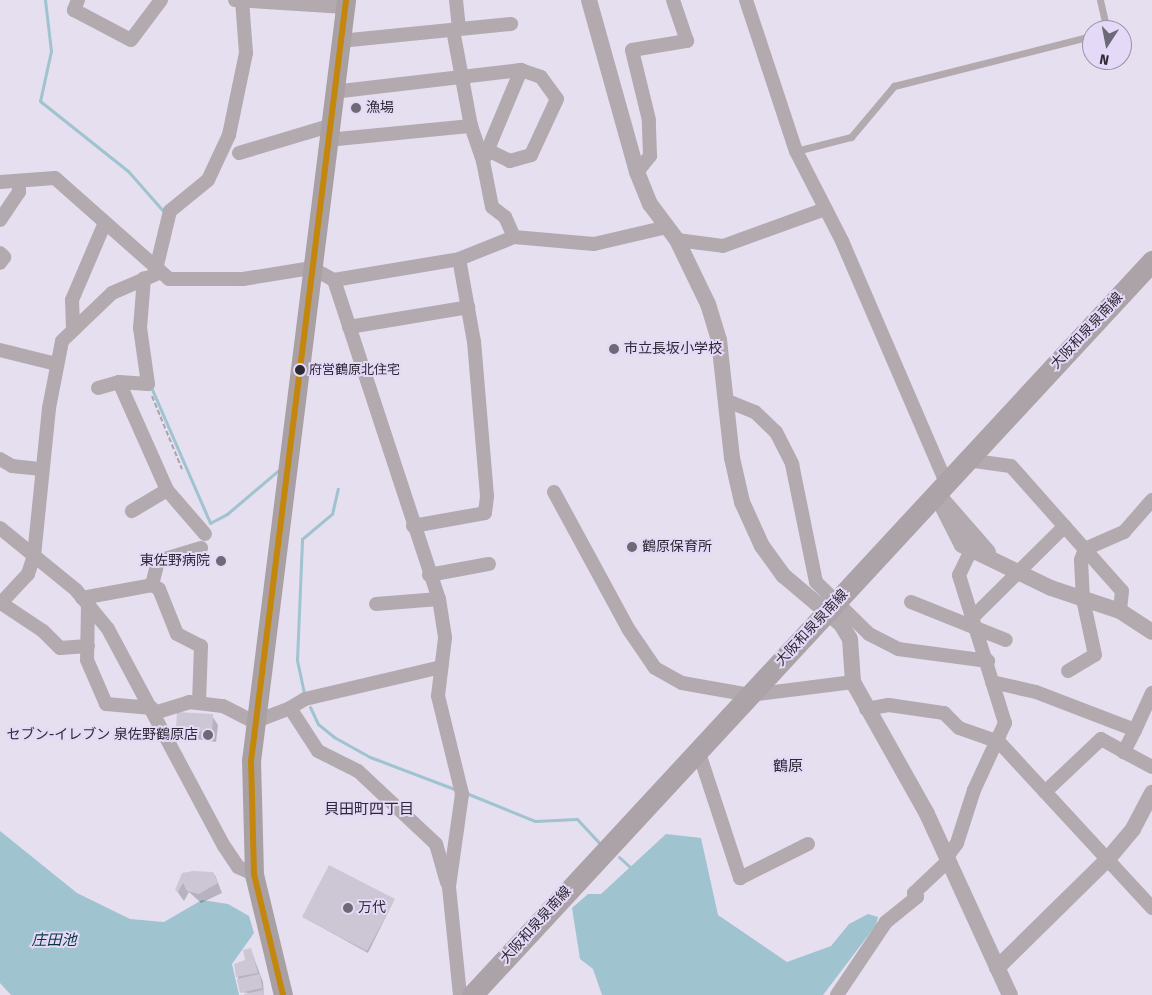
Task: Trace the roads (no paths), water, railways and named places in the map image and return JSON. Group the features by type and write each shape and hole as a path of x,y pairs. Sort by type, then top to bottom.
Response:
{"main road":[{"path":"283,995 254,874 250,800 254,722 345,4"},
{"name":"大阪和泉泉南線","path":"472,995 1152,261"}],"street":[{"path":"78,0 74,10 131,40 161,0"},
{"path":"456,0 456,30 460,77 471,126 485,156 492,207 505,217 514,237"},
{"path":"589,0 637,172 650,204 672,233 708,304 719,340 725,400 742,502 762,546 803,596 832,606 882,643 950,659 988,661"},
{"path":"637,172 650,156 649,120 632,50 687,41 672,0"},
{"path":"746,0 796,152 825,209 941,489 962,545 991,555 1019,570 1084,599 1120,611 1152,632"},
{"path":"88,646 60,648 43,631 0,604 28,574 34,556 42,469 56,364 62,341 73,328 112,293 158,270 170,211 208,180 229,136 246,53 240,1 345,4"},
{"path":"340,41 511,24"},
{"path":"485,156 521,70"},
{"path":"334,92 521,70 541,77 557,99 530,155 510,161 485,156"},
{"path":"239,153 328,133 471,126"},
{"path":"0,182 55,178 104,225 158,270 184,283 312,268 334,280 459,259 514,237 594,244 672,233 724,246 825,209"},
{"path":"0,220 19,192 19,181"},
{"path":"73,328 72,300 104,225"},
{"path":"0,254 4,257 0,264"},
{"path":"413,526 485,513 487,496 468,307 459,259"},
{"path":"98,388 119,382 148,384 140,328 144,278"},
{"path":"334,280 429,575 439,599 445,638 438,696 462,794 449,887"},
{"path":"349,327 468,307"},
{"path":"0,350 56,364"},
{"path":"119,382 167,490 204,534"},
{"path":"725,400 755,412 776,432 792,464 813,572 816,582 850,639 853,682 948,859 1010,995"},
{"path":"0,459 12,466 42,469"},
{"path":"968,460 1011,466 1122,592 1120,611"},
{"path":"941,489 991,555"},
{"path":"132,512 167,490"},
{"path":"554,492 629,630 655,668 682,682 750,695 853,682"},
{"path":"1068,671 1095,655 1084,599 1081,560 1085,549 1124,532 1152,500"},
{"path":"976,623 1019,570 1065,526"},
{"path":"0,528 85,601 108,629 224,846 238,867 254,874"},
{"path":"152,585 158,561 201,548"},
{"path":"837,995 886,922 917,897 914,893 948,859 957,843 974,790 999,742 1005,723 992,682 988,661 959,575 972,548"},
{"path":"429,575 490,564"},
{"path":"85,601 152,585 159,589 177,634 201,646 199,703"},
{"path":"376,604 439,599"},
{"path":"85,601 87,660 106,704 153,711 199,703 223,706 254,722 290,708 305,699 441,667"},
{"path":"911,602 976,623 1006,640"},
{"path":"992,682 1036,692 1135,730"},
{"path":"1124,752 1152,692"},
{"path":"866,709 889,705 944,713 959,728 999,742 1152,908"},
{"path":"290,708 318,751 358,771 436,844 449,887 460,995"},
{"path":"1045,792 1101,739 1152,767"},
{"path":"698,750 740,878 808,844"},
{"path":"997,968 1108,859 1133,828 1152,793"}],"lane":[{"path":"1100,0 1105,20"},
{"path":"796,152 851,137 894,86 1082,39"}],"water":[{"name":"庄田池","path":"0,831 77,893 130,919 164,922 202,900 228,904 249,916 254,933 232,964 239,995 11,995 0,983"},
{"path":"666,834 701,838 718,915 787,962 831,946 849,924 868,914 878,917 876,925 823,995 602,995 593,969 580,959 572,908 588,894 601,894"}],"waterway":[{"path":"45,0 51,51 40,101 128,171 164,212"},
{"path":"151,387 210,523 227,514 280,469"},
{"path":"304,693 297,660 302,539 332,514 338,489"},
{"path":"310,707 318,724 334,737 370,757 457,790"},
{"path":"466,793 535,821 577,819 599,843"},
{"path":"619,857 630,867"}],"place":[{"name":"漁場","path":"356,108"},
{"name":"市立長坂小学校","path":"614,349"},
{"name":"府営鶴原北住宅","path":"300,370"},
{"name":"鶴原保育所","path":"632,547"},
{"name":"東佐野病院","path":"221,561"},
{"name":"セブン-イレブン 泉佐野鶴原店","path":"208,735"},
{"name":"万代","path":"348,908"}],"district":[{"name":"鶴原","path":"788,767"},
{"name":"貝田町四丁目","path":"369,810"}]}
